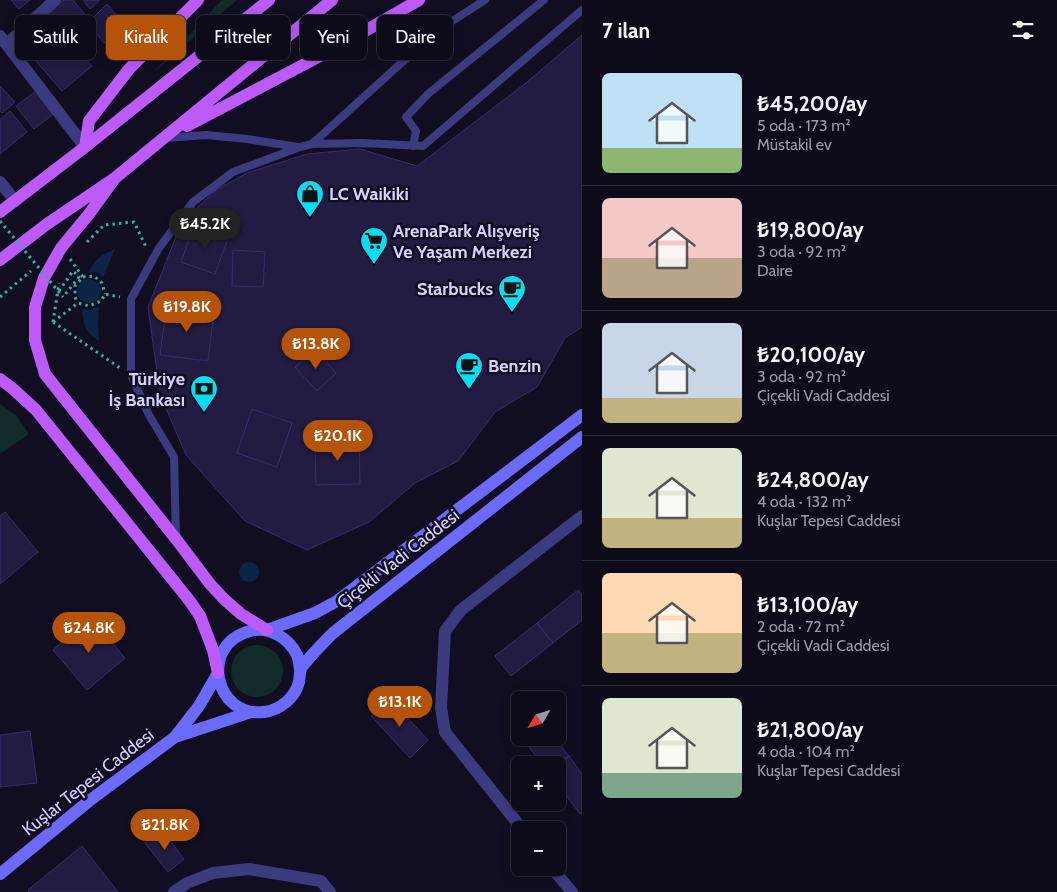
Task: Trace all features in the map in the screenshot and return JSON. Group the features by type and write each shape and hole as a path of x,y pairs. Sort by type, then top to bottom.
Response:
{"main road":[{"path":"85,147 89,121 94,114 129,69 198,0"},
{"path":"0,212 85,147 269,0"},
{"path":"0,260 47,224 114,178 332,0"},
{"path":"163,138 339,46 420,0"},
{"path":"114,178 89,214 61,248 44,278 35,307 35,340 45,374 210,584 224,600 241,614 267,630"},
{"path":"0,378 36,410 189,600 200,616 214,650 218,673"}],"street":[{"path":"55,0 3,40 85,147"},
{"path":"0,182 14,201"},
{"name":"Çiçekli Vadi Caddesi","path":"267,630 315,614 337,600 582,415"},
{"name":"Çiçekli Vadi Caddesi","path":"251,712 264,712 276,709 286,703 294,693 299,682 300,669 333,634 580,441"},
{"path":"515,821 445,732 441,708 445,631 461,610 582,516"},
{"path":"251,712 238,707 228,698 220,686 219,660 224,649 232,640 242,633 254,630 267,630 280,635 290,644 298,656 300,669"},
{"name":"Kuşlar Tepesi Caddesi","path":"0,874 89,801 175,737 199,706 218,673"},
{"name":"Kuşlar Tepesi Caddesi","path":"175,737 251,712"},
{"path":"174,892 186,883 213,873 248,869 321,881 330,892"},
{"path":"559,876 572,892"}],"lane":[{"path":"312,144 399,65 450,22 485,0"},
{"path":"413,146 416,131 406,117 429,93 544,0"},
{"path":"176,539 174,457 148,415 131,375 131,299 159,248 193,202 233,172 312,144 364,143 423,146 582,10"},
{"path":"163,138 206,135 300,147"}],"path":[{"path":"0,221 37,266 63,297 78,277 73,271 58,291"},
{"path":"84,245 104,225 134,222 152,260"},
{"path":"66,267 70,258 82,277"},
{"path":"0,297 37,266"},
{"path":"53,322 61,276"},
{"path":"94,276 102,283 105,294 101,302 89,306 78,303 75,296 75,286 82,277 94,276"},
{"path":"105,294 131,299"},
{"path":"53,322 78,303"},
{"path":"53,322 131,375"}],"green space":[{"path":"222,0 237,0 220,15 208,15"},
{"path":"196,27 196,36 186,44 186,38"},
{"path":"0,404 17,416 29,434 0,454"},
{"path":"257,645 271,649 279,657 283,671 279,685 271,693 257,697 243,693 235,685 231,671 235,657 243,649"}],"water":[{"path":"115,249 103,277 96,272 88,273 99,258"},
{"path":"89,279 98,282 101,291 98,300 89,303 80,300 77,291 80,282"},
{"path":"99,307 99,341 86,327 82,308 88,310"},
{"path":"249,562 256,565 259,572 256,579 249,582 242,579 239,572 242,565"}],"building":[{"path":"11,0 30,0 19,9"},
{"path":"63,0 73,0 85,15 45,15"},
{"path":"83,0 100,0 90,9"},
{"path":"107,4 116,15 106,15 106,41 104,43 96,33 96,15"},
{"name":"ArenaPark Alışveriş Ve Yaşam Merkezi","path":"582,35 582,327 565,338 537,387 495,412 458,461 415,483 369,522 307,550 245,521 186,455 160,394 148,307 182,222 216,190 247,173 307,154 360,149 417,166 526,83"},
{"path":"87,60 92,66 62,91 36,61"},
{"path":"0,86 15,102 2,113 0,111"},
{"path":"36,91 53,114 34,129 16,106"},
{"path":"10,111 27,132 0,154 0,119"},
{"path":"194,226 228,238 215,274 181,262"},
{"path":"233,250 265,252 263,287 232,286"},
{"path":"167,304 214,311 208,361 160,355"},
{"path":"315,350 336,373 317,391 295,367"},
{"path":"252,409 292,423 277,467 237,453"},
{"path":"359,438 360,484 316,485 315,439"},
{"path":"5,512 38,552 0,584 0,516"},
{"path":"578,590 582,595 582,620 553,643 537,623"},
{"path":"91,618 125,658 87,690 53,650"},
{"path":"537,623 553,643 511,676 495,656"},
{"path":"390,699 428,740 410,758 371,716"},
{"path":"30,731 37,783 0,787 0,735"},
{"path":"528,746 561,746 569,756 566,758 566,756 536,756"},
{"path":"569,756 582,774 582,813 580,814 566,795 566,758"},
{"path":"162,830 184,859 168,872 145,843"},
{"path":"82,846 118,892 29,892 28,890"}],"place":[{"name":"LC Waikiki","path":"310,218"},
{"name":"ArenaPark Alışveriş Ve Yaşam Merkezi","path":"374,265"},
{"name":"Starbucks","path":"512,313"},
{"name":"Benzin","path":"469,390"},
{"name":"Türkiye İş Bankası","path":"204,413"}]}
